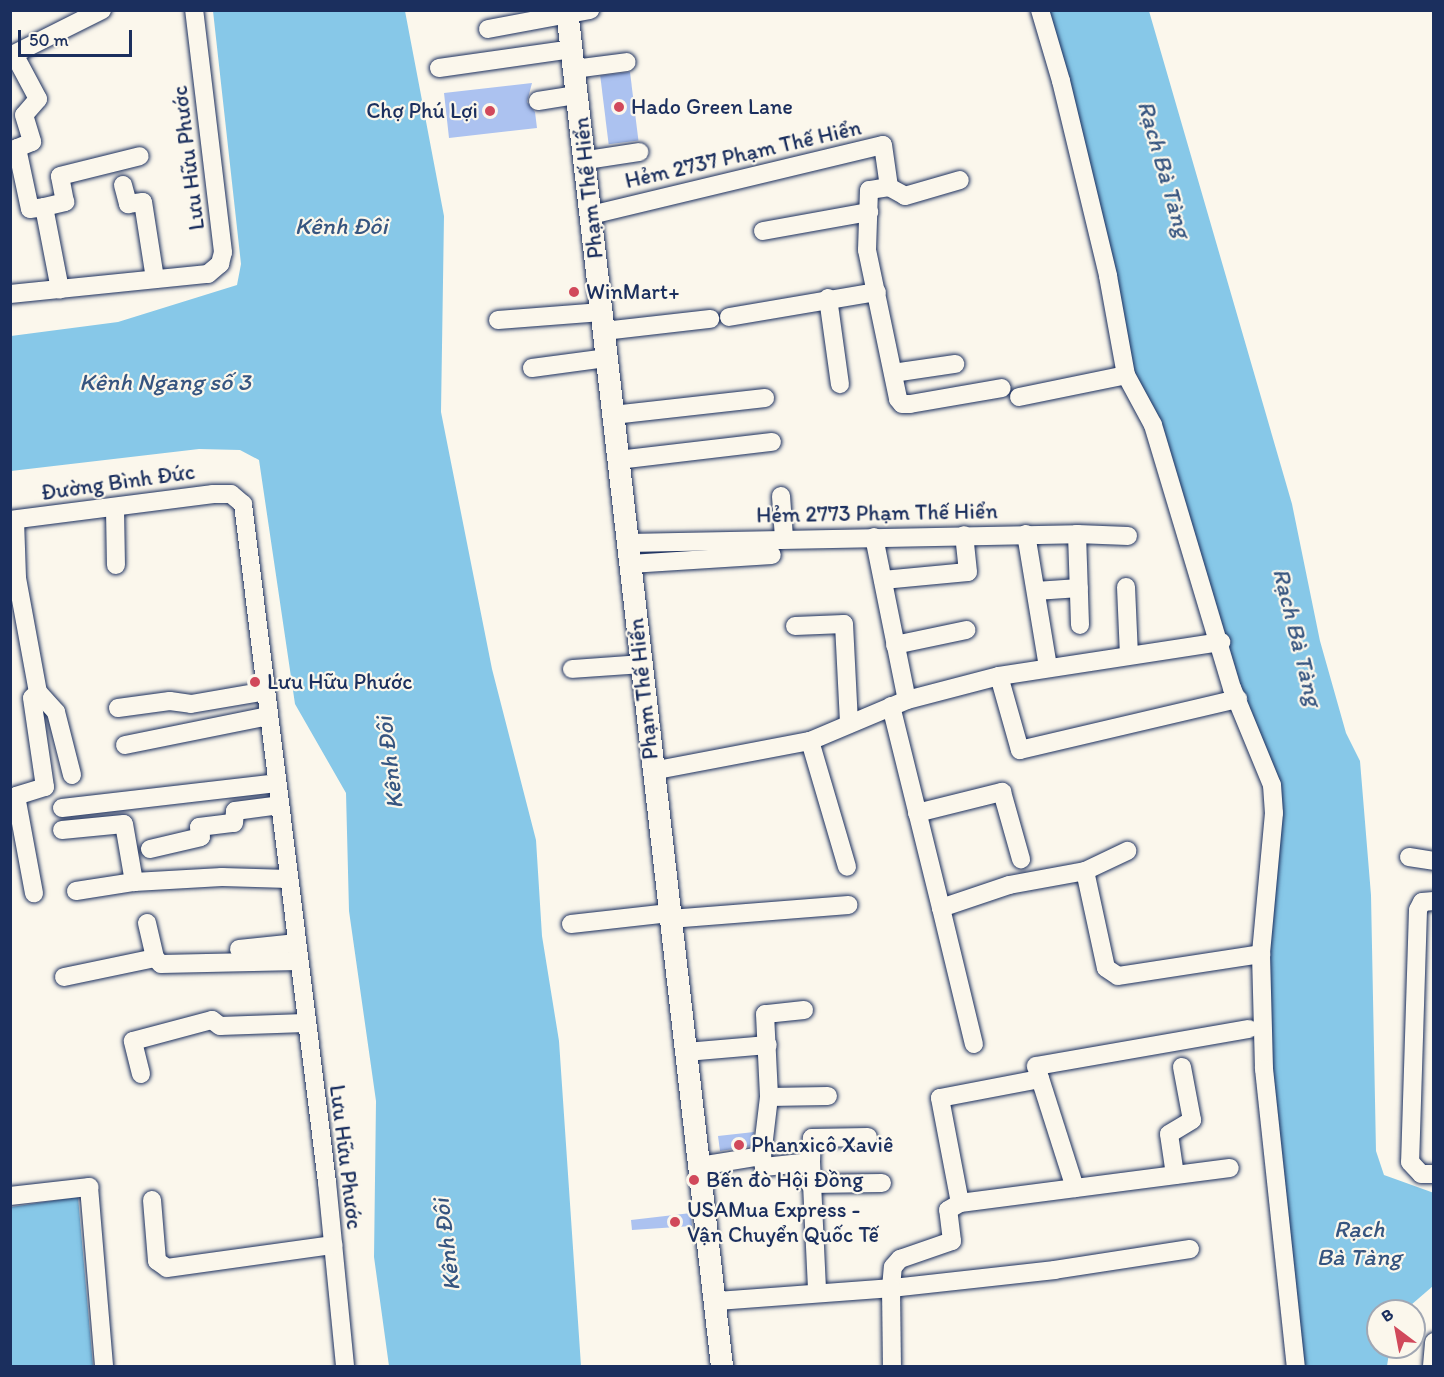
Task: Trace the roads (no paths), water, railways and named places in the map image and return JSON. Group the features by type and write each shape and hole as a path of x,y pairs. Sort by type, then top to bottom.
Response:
{"main road":[{"name":"Phạm Thế Hiển","path":"567,13 587,160 640,664 722,1366"}],"street":[{"name":"Lưu Hữu Phước","path":"155,279 208,274 220,264 223,252 194,10"},
{"path":"489,29 590,10"},
{"path":"1040,10 1105,265 1126,375 1153,425 1238,699 1273,794 1261,954 1264,1069 1296,1366"},
{"path":"100,11 12,55 38,99 24,115 32,142 17,148 30,209 65,202 60,176 140,156"},
{"path":"439,68 573,59 627,62"},
{"path":"538,101 577,95"},
{"name":"Hẻm 2737 Phạm Thế Hiển","path":"591,215 883,145 889,187"},
{"path":"587,160 639,152"},
{"path":"960,180 904,196 889,187 869,190 867,250 893,373 902,404 1002,388"},
{"path":"10,294 155,279 143,202 128,204 123,185"},
{"path":"44,207 60,289"},
{"path":"763,231 869,212"},
{"path":"729,316 828,298 877,292"},
{"path":"828,298 840,384"},
{"path":"498,320 710,319"},
{"path":"532,368 607,358"},
{"path":"893,373 955,364"},
{"path":"1019,397 1126,375"},
{"path":"613,415 765,398"},
{"path":"618,460 772,442"},
{"name":"Lưu Hữu Phước","path":"231,494 243,504 249,532 305,1023 333,1245 345,1366"},
{"name":"Đường Bình Đức","path":"13,520 231,494"},
{"path":"781,496 784,538"},
{"path":"115,509 116,565"},
{"path":"13,520 17,579 38,692 56,712 72,775"},
{"path":"1026,534 1048,667"},
{"name":"Hẻm 2773 Phạm Thế Hiển","path":"628,553 784,538 1026,534 1128,536"},
{"path":"1077,534 1080,625"},
{"path":"883,580 968,572 964,535"},
{"path":"874,537 896,645 899,703 917,813 974,1044"},
{"path":"628,553 772,555"},
{"path":"1126,587 1130,655"},
{"path":"1036,591 1080,588"},
{"path":"795,626 844,624 849,724"},
{"path":"896,645 966,630"},
{"path":"652,771 810,741 899,703 999,676 1221,642"},
{"path":"572,669 640,664"},
{"path":"999,676 1020,750 1238,699"},
{"path":"118,708 170,700 191,704 266,691"},
{"path":"34,893 16,796 45,787 32,698 38,692"},
{"path":"125,745 269,716"},
{"path":"810,741 847,867"},
{"path":"62,808 277,783"},
{"path":"917,813 1002,792 1021,859"},
{"path":"150,849 201,837 199,827 234,823 235,811 280,805"},
{"path":"62,830 124,825 134,882"},
{"path":"941,908 1010,885 1085,871 1127,851"},
{"path":"1409,857 1434,861"},
{"path":"1085,871 1106,968 1118,976 1261,954"},
{"path":"76,891 134,882 222,877 289,879"},
{"path":"1434,901 1422,902 1418,910 1422,1042 1410,1162 1421,1174 1434,1174"},
{"path":"571,924 848,906"},
{"path":"147,922 155,958 161,964 298,952"},
{"path":"240,949 298,952"},
{"path":"64,977 155,958"},
{"path":"804,1010 765,1014 769,1097 762,1156 764,1167 811,1162"},
{"path":"141,1074 133,1041 213,1020 220,1026 305,1023"},
{"path":"1075,1188 1036,1066 1249,1029"},
{"path":"686,1052 768,1046"},
{"path":"1174,1175 1169,1134 1192,1120 1182,1066"},
{"path":"960,1203 940,1098 1040,1079"},
{"path":"769,1097 828,1096"},
{"path":"817,1291 810,1184 812,1138 868,1137"},
{"path":"700,1166 762,1156"},
{"path":"892,1366 893,1267 900,1260 952,1241 948,1210 960,1203 1230,1167"},
{"path":"810,1184 882,1183"},
{"path":"10,1196 89,1187 104,1366"},
{"path":"152,1200 158,1261 167,1268 333,1245"},
{"path":"716,1301 817,1291 891,1288 1055,1270 1190,1249"},
{"path":"1432,1366 1434,1342"}],"water":[{"name":"Kênh Đôi","path":"213,11 405,11 444,216 441,412 492,669 536,840 542,936 559,1041 581,1366 389,1366 374,1257 376,1101 349,911 346,793 295,704 259,460 240,450 199,449 11,471 11,336 118,322 237,285 241,264"},
{"name":"Rạch Bà Tàng","path":"1049,11 1149,11 1292,504 1320,641 1346,733 1360,761 1371,895 1376,1151 1384,1175 1434,1193 1433,1286 1418,1299 1366,1299 1366,1359 1388,1359 1387,1366 1304,1366 1266,1007 1279,796 1129,365"},
{"path":"78,1197 93,1366 11,1366 11,1207"}],"place":[{"name":"Hado Green Lane","path":"619,107"},
{"name":"Chợ Phú Lợi","path":"490,111"},
{"name":"WinMart+","path":"574,292"},
{"name":"Lưu Hữu Phước","path":"255,682"},
{"name":"Phanxicô Xaviê","path":"739,1145"},
{"name":"Bến đò Hội Đồng","path":"694,1180"},
{"name":"USAMua Express - Vận Chuyển Quốc Tế","path":"675,1222"}],"water label":[{"name":"Kênh Ngang số 3","path":"165,382"}]}
